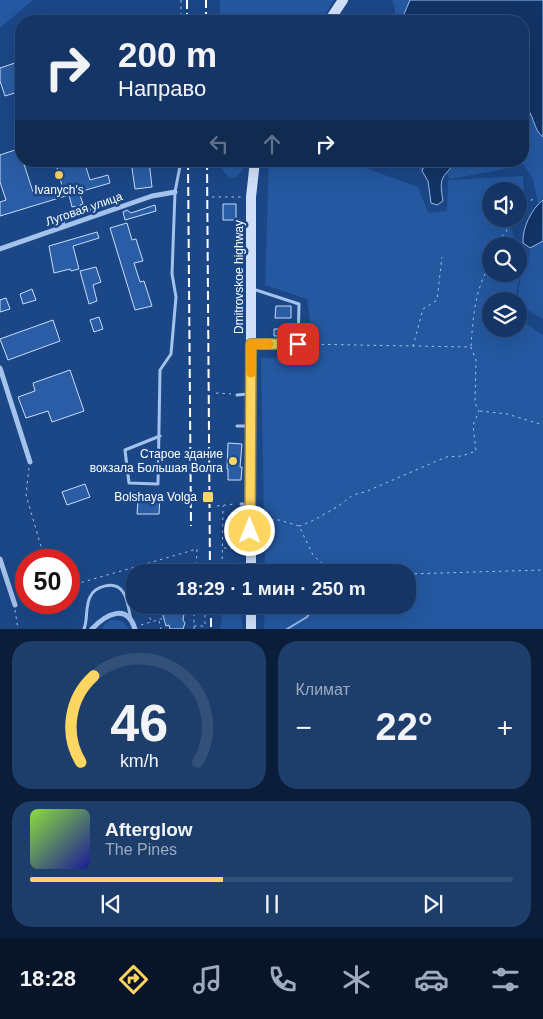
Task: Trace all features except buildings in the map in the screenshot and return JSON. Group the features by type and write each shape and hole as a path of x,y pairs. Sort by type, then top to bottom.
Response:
{"main road":[{"path":"333,15 343,0"},
{"name":"Dmitrovskoe highway","path":"249,564 247,546 251,518 246,504 251,426 252,196 254,167"},
{"path":"251,614 251,629"}],"street":[{"name":"Луговая улица","path":"0,249 152,196 175,192"},
{"path":"0,368 30,462"},
{"path":"0,390 6,387"},
{"path":"0,560 15,606"},
{"path":"94,629 101,619 109,614 117,613 125,615 131,620 135,628"}],"lane":[{"path":"160,436 124,450 130,483 158,484 160,436 160,370 171,354 176,297 172,274 175,192 180,167"},
{"path":"82,212 89,209 97,216"},
{"path":"63,226 64,218 77,213"},
{"path":"251,289 298,304 298,344 251,344"},
{"path":"237,394 251,394"},
{"path":"237,426 251,426"},
{"path":"84,629 89,598 94,591 109,585 123,592 131,620"}],"path":[{"path":"180,0 181,15"},
{"path":"212,197 252,196"},
{"path":"527,200 536,199"},
{"path":"413,346 423,310 437,300 442,257"},
{"path":"251,518 279,520 299,526 309,523 336,508 353,494 365,492 446,456 462,456 476,451 473,425 479,411 475,403 476,360 471,347 473,312 482,280"},
{"path":"298,344 471,347"},
{"path":"216,393 237,394"},
{"path":"479,411 507,414 543,425"},
{"path":"30,462 26,495 42,549"},
{"path":"217,506 234,504"},
{"path":"222,564 223,506"},
{"path":"299,526 313,555 323,564"},
{"path":"222,548 247,546"},
{"path":"145,564 197,549 196,564"},
{"path":"80,583 126,570"},
{"path":"416,574 543,570"},
{"path":"16,614 18,629"},
{"path":"149,614 152,622"},
{"path":"194,614 194,629"},
{"path":"194,626 204,626 205,614"},
{"path":"135,628 164,618"},
{"path":"158,620 161,629"}],"shaded area":[{"path":"0,0 33,0 15,15 0,28"},
{"path":"220,0 334,0 325,15 220,15"},
{"path":"392,0 410,0 404,15 395,15 395,7"},
{"path":"410,0 543,0 543,137 539,134 529,111 529,15 404,15"},
{"path":"529,111 539,134 543,137 543,200 538,204 533,179 525,167 529,167"},
{"path":"221,167 243,167 240,174 232,178 225,174"},
{"path":"269,167 363,167 418,187 428,213 447,211 448,180 523,176 523,182 482,182 482,227 512,227 514,237 482,237 482,282 518,282 517,292 482,292 482,337 527,337 527,324 543,335 543,629 264,629 265,614 416,614 416,564 265,564 261,358 315,357 307,299 265,285"},
{"path":"424,167 452,167 442,179 443,201 437,205 431,203 428,181 422,171"},
{"path":"452,167 507,167 450,179 446,173"},
{"path":"543,200 543,241 530,248 527,246 527,237 523,237 524,232 531,214"},
{"path":"543,241 543,319 527,309 527,292 518,292 520,282 527,282 530,248"},
{"path":"222,614 240,614 243,629 220,629"},
{"path":"111,620 122,621 129,629 102,629"}],"waterway":[{"path":"287,629 309,614"}],"railway":[{"path":"187,0 187,15"},
{"path":"206,0 206,15"},
{"path":"188,167 191,526"},
{"path":"207,167 210,564"},
{"path":"211,614 211,629"}],"slow traffic":[{"path":"251,373 251,344 269,344"}],"place":[{"name":"Ivanych's","path":"59,175"},
{"name":"Старое здание вокзала Большая Волга","path":"233,461"},
{"name":"Bolshaya Volga","path":"208,497"}],"route":[{"path":"250,531 251,344 298,344"}]}
